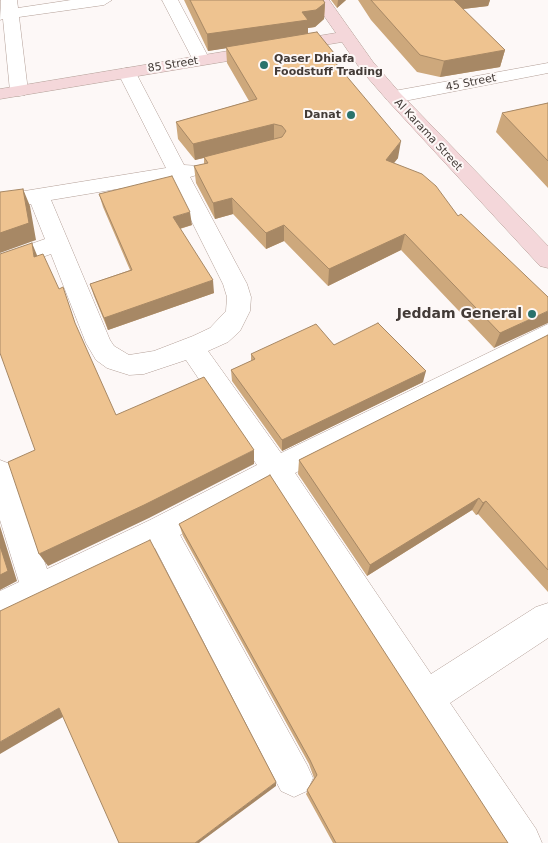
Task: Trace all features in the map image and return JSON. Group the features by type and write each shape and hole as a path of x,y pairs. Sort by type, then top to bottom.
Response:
{"main road":[{"name":"Al Karama Street","path":"321,0 394,98 548,260"},
{"name":"85 Street","path":"0,94 346,36"}],"street":[{"path":"19,91 6,9 104,0"},
{"path":"170,0 201,60"},
{"name":"45 Street","path":"394,98 548,68"},
{"path":"38,194 105,353 129,365 144,364 219,335 231,324 238,310 239,297 235,284 127,73"},
{"path":"0,202 38,194 177,173 213,165"},
{"path":"0,264 58,243"},
{"path":"0,608 161,530 276,469 548,334"},
{"path":"191,347 276,469 522,843"},
{"path":"0,473 38,590"},
{"path":"161,530 294,778"},
{"path":"426,698 548,619"}],"building":[{"path":"190,0 323,0 325,3 316,10 302,12 308,20 207,34"},
{"path":"371,0 454,0 505,50 444,61 420,55"},
{"path":"317,32 334,53 328,54 401,141 386,160 422,174 436,186 458,216 461,214 548,297 548,311 500,333 405,234 329,269 284,225 266,233 232,198 213,203 194,166 208,163 204,157 282,137 286,131 282,126 274,124 193,144 176,122 257,99 226,47"},
{"path":"548,103 548,161 502,113"},
{"path":"172,176 190,212 173,217 213,280 104,318 90,284 132,270 99,194"},
{"path":"23,189 29,223 0,233 0,192"},
{"path":"32,243 34,257 43,254 59,289 63,287 75,323 116,415 204,377 254,450 144,505 39,554 8,462 35,450 0,353 0,254"},
{"path":"378,323 426,371 282,440 231,370 255,359 251,354 316,324 334,345"},
{"path":"548,335 548,570 486,501 483,503 479,498 370,565 299,460"},
{"path":"270,475 508,843 336,843 307,790 317,775 310,760 179,524"},
{"path":"150,540 276,782 195,843 119,843 59,708 0,742 0,611"},
{"path":"0,546 8,571 0,575"}],"place":[{"name":"Qaser Dhiafa Foodstuff Trading","path":"264,65"},
{"name":"Danat","path":"351,115"},
{"name":"Jeddam General","path":"532,314"}]}
